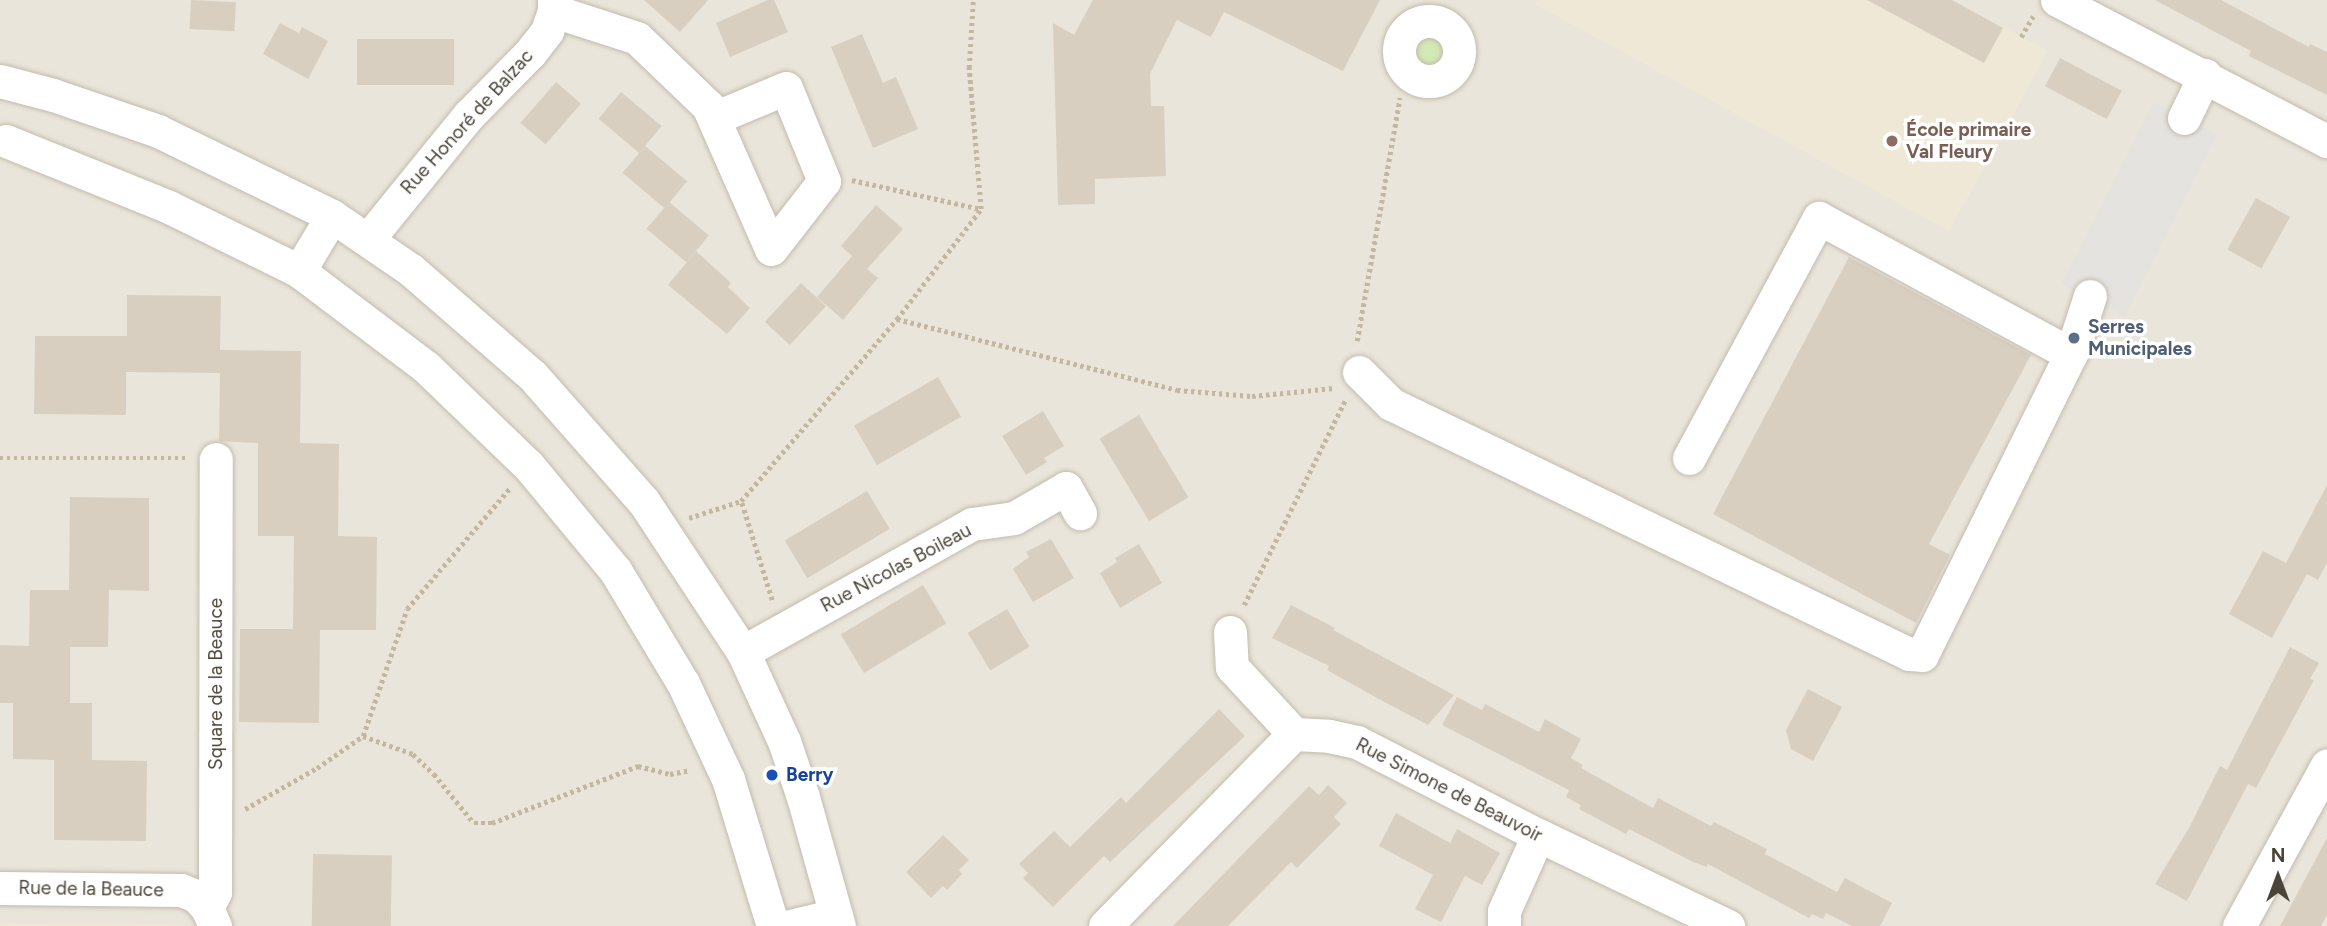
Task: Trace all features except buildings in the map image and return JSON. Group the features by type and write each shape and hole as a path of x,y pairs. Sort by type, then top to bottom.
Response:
{"street":[{"path":"554,5 637,38 709,106 714,118 771,249 824,181 786,88 714,118"},
{"name":"Rue Honoré de Balzac","path":"368,239 468,116 530,53 547,31 554,5"},
{"path":"2047,5 2205,75 2327,141"},
{"path":"2184,118 2205,75"},
{"path":"0,81 53,95 158,131 332,216 368,239 449,301 532,375 591,438 662,527 743,652 783,741 803,796 838,921 790,926"},
{"path":"6,141 169,207 299,271 426,367 528,466 615,570 683,683 728,779 773,926"},
{"path":"299,271 332,216"},
{"path":"1689,457 1819,218 2071,354"},
{"path":"1349,380 1391,404 1909,654 1922,655 2071,354 2090,296"},
{"name":"Square de la Beauce","path":"201,908 215,892 216,458"},
{"name":"Rue Nicolas Boileau","path":"743,652 972,524 1014,518 1066,488 1080,513"},
{"path":"1105,926 1294,734 1232,667 1230,632"},
{"name":"Rue Simone de Beauvoir","path":"1294,734 1329,736 1357,742 1538,835 1728,926"},
{"path":"2239,926 2327,765"},
{"path":"1504,926 1504,911 1538,835"},
{"name":"Rue de la Beauce","path":"0,888 201,908"}],"path":[{"path":"662,527 741,501 897,319 981,209 969,68 973,0"},
{"path":"2021,37 2047,5"},
{"path":"824,181 855,180 981,209"},
{"path":"897,319 1177,390 1252,396 1349,380"},
{"path":"0,458 216,458"},
{"path":"216,823 270,797 363,736 407,609 528,466"},
{"path":"741,501 773,595 772,605"},
{"path":"363,736 413,754 434,774 474,823 492,823 638,766 682,773 717,757"}],"shaded area":[{"path":"0,0 2327,0 2327,926 0,926"},
{"name":"École primaire Val Fleury","path":"1537,0 1952,0 2048,51 1949,231 1535,4"},
{"path":"2154,102 2217,134 2125,316 2061,284"},
{"path":"0,923 186,925 186,926 0,926"}],"green space":[{"path":"1430,33 1444,38 1449,52 1444,66 1430,71 1416,66 1411,52 1416,38"}],"place":[{"name":"École primaire Val Fleury","path":"1892,141"},
{"name":"Serres Municipales","path":"2074,338"},
{"name":"Berry","path":"772,775"}]}
